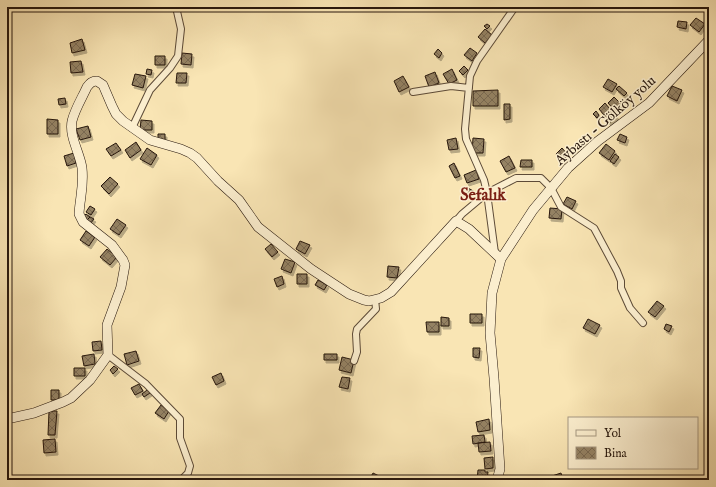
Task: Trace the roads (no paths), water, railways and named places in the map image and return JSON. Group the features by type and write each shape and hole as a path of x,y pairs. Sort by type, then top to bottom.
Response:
{"street":[{"path":"132,128 150,90 170,68 178,56 181,29 176,7"},
{"path":"498,256 487,193 480,170 466,138 465,129 470,76 477,61 515,7"},
{"name":"Aybastı - Gölköy yolu","path":"497,480 500,469 490,333 492,293 498,256 550,188 568,168 598,141 649,103 709,40"},
{"path":"7,419 34,413 71,398 90,380 108,354 107,325 121,287 125,265 112,245 83,222 79,214 83,182 80,159 73,138 72,128 72,120 87,87 90,82 97,80 103,85 116,114 123,121 150,140 181,148 197,158 218,181 239,200 258,227 311,269 349,294 364,300 381,298 391,292 462,214 487,193 516,178 541,178 550,188 561,207 594,228 618,271 621,281 621,288 630,308 643,323"},
{"path":"413,92 451,86 469,88"},
{"path":"456,221 469,229 498,256"},
{"path":"354,361 357,352 357,328 376,309 375,299"},
{"path":"108,354 146,384 180,419 180,438 190,466 188,473 181,480"}],"district":[{"name":"Sefalık","path":"483,194"}]}
